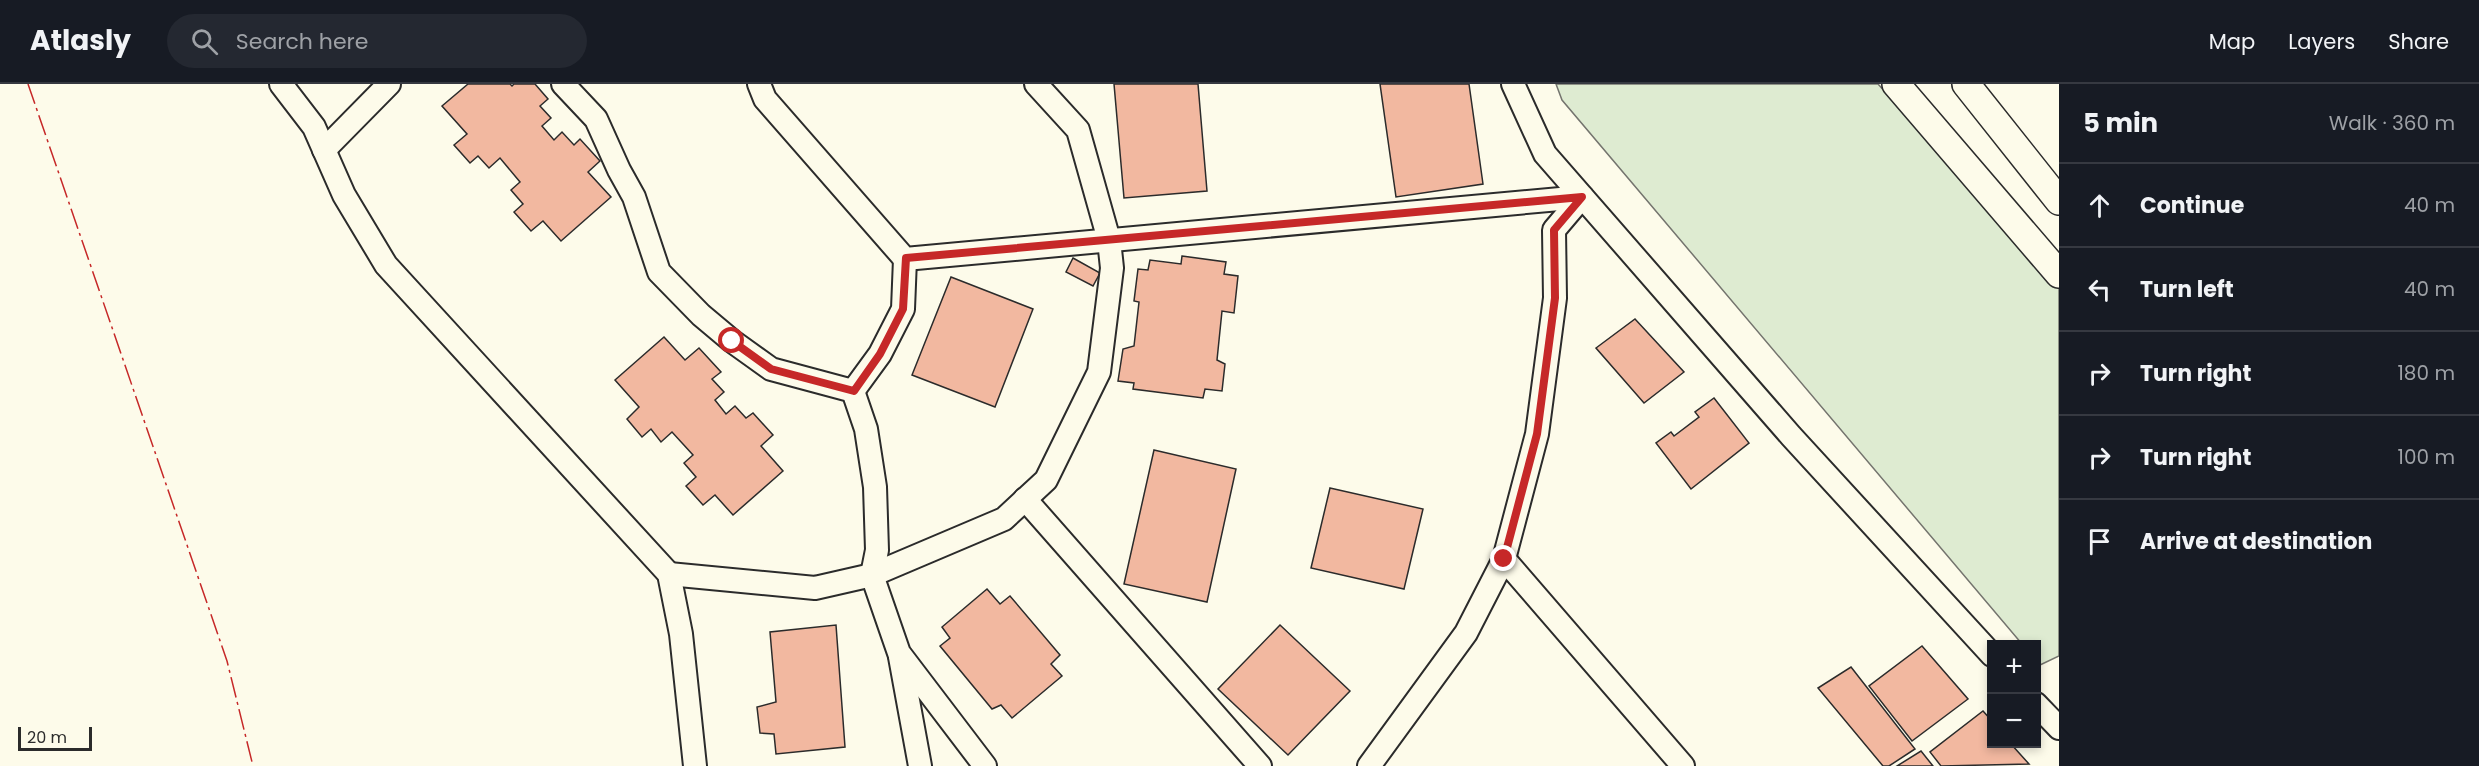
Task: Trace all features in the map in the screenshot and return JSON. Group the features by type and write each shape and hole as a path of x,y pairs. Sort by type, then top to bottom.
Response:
{"street":[{"path":"281,84 314,127 344,195 386,265 669,574 681,634 695,766"},
{"path":"324,150 388,84"},
{"path":"563,84 596,119 634,197 659,272 700,315 771,369 854,391"},
{"path":"759,84 765,99 906,258 903,309 880,354 854,391"},
{"path":"669,574 815,588 872,575 1004,519 1046,480 1099,372 1112,268 1109,240 1078,130 1036,84"},
{"path":"1513,84 1545,154 1791,436 1987,650"},
{"path":"1896,84 2059,274"},
{"path":"1966,84 2059,201"},
{"path":"906,258 1582,197"},
{"path":"1370,766 1466,633 1504,559 1537,434 1555,298 1554,230 1582,197"},
{"path":"854,391 867,429 875,487 877,550 872,575 899,653 920,766"},
{"path":"1025,499 1260,766"},
{"path":"1504,559 1683,766"},
{"path":"899,653 985,766"},
{"path":"2041,708 2059,728"}],"green space":[{"path":"1556,84 1878,84 2059,285 2059,656 2041,665 2041,640 2019,640 1562,100"}],"building":[{"path":"468,84 510,84 512,86 514,84 535,84 548,99 540,106 551,118 542,126 554,140 562,132 574,145 580,139 600,161 588,172 611,197 561,241 543,221 531,231 514,212 523,204 511,190 520,182 500,158 489,168 478,156 470,163 454,145 467,134 442,106"},
{"path":"1114,84 1198,84 1207,191 1124,198"},
{"path":"1380,84 1469,84 1483,184 1396,197"},
{"path":"1182,256 1226,262 1224,274 1238,276 1234,313 1222,311 1217,360 1225,364 1222,391 1205,389 1203,398 1133,389 1134,383 1118,381 1123,349 1134,346 1139,302 1134,301 1138,269 1148,270 1150,260 1181,264"},
{"path":"1073,258 1100,273 1093,286 1066,272"},
{"path":"951,277 1033,309 995,407 912,375"},
{"path":"1635,319 1684,372 1644,403 1596,348"},
{"path":"664,337 685,360 699,348 721,372 712,379 724,392 715,400 726,414 735,406 746,418 753,413 773,435 761,446 783,471 733,515 715,495 703,505 686,486 696,477 684,463 693,455 672,432 661,442 651,429 642,437 627,419 639,407 615,380"},
{"path":"1714,398 1749,443 1691,489 1656,443 1671,432 1674,436 1699,417 1695,412"},
{"path":"1154,450 1236,469 1207,602 1124,584"},
{"path":"1330,488 1423,509 1404,589 1311,568"},
{"path":"987,589 1000,604 1010,596 1060,655 1051,664 1062,676 1012,718 1001,705 992,709 940,646 950,638 942,627"},
{"path":"836,625 845,747 776,754 774,734 760,733 757,707 776,702 770,632"},
{"path":"1280,625 1350,691 1288,755 1218,689"},
{"path":"1922,646 1968,699 1912,741 1869,686"},
{"path":"1851,667 1915,749 1889,766 1883,766 1818,688"},
{"path":"1983,711 1987,715 1987,748 2015,748 2029,764 1941,766 1930,752"},
{"path":"1921,751 1933,766 1897,766"}],"power":[{"path":"28,84 227,661 253,766"}],"route":[{"path":"732,341 771,369 854,391 880,354 903,309 906,258 1582,197 1554,230 1555,298 1537,434 1504,559"}]}
